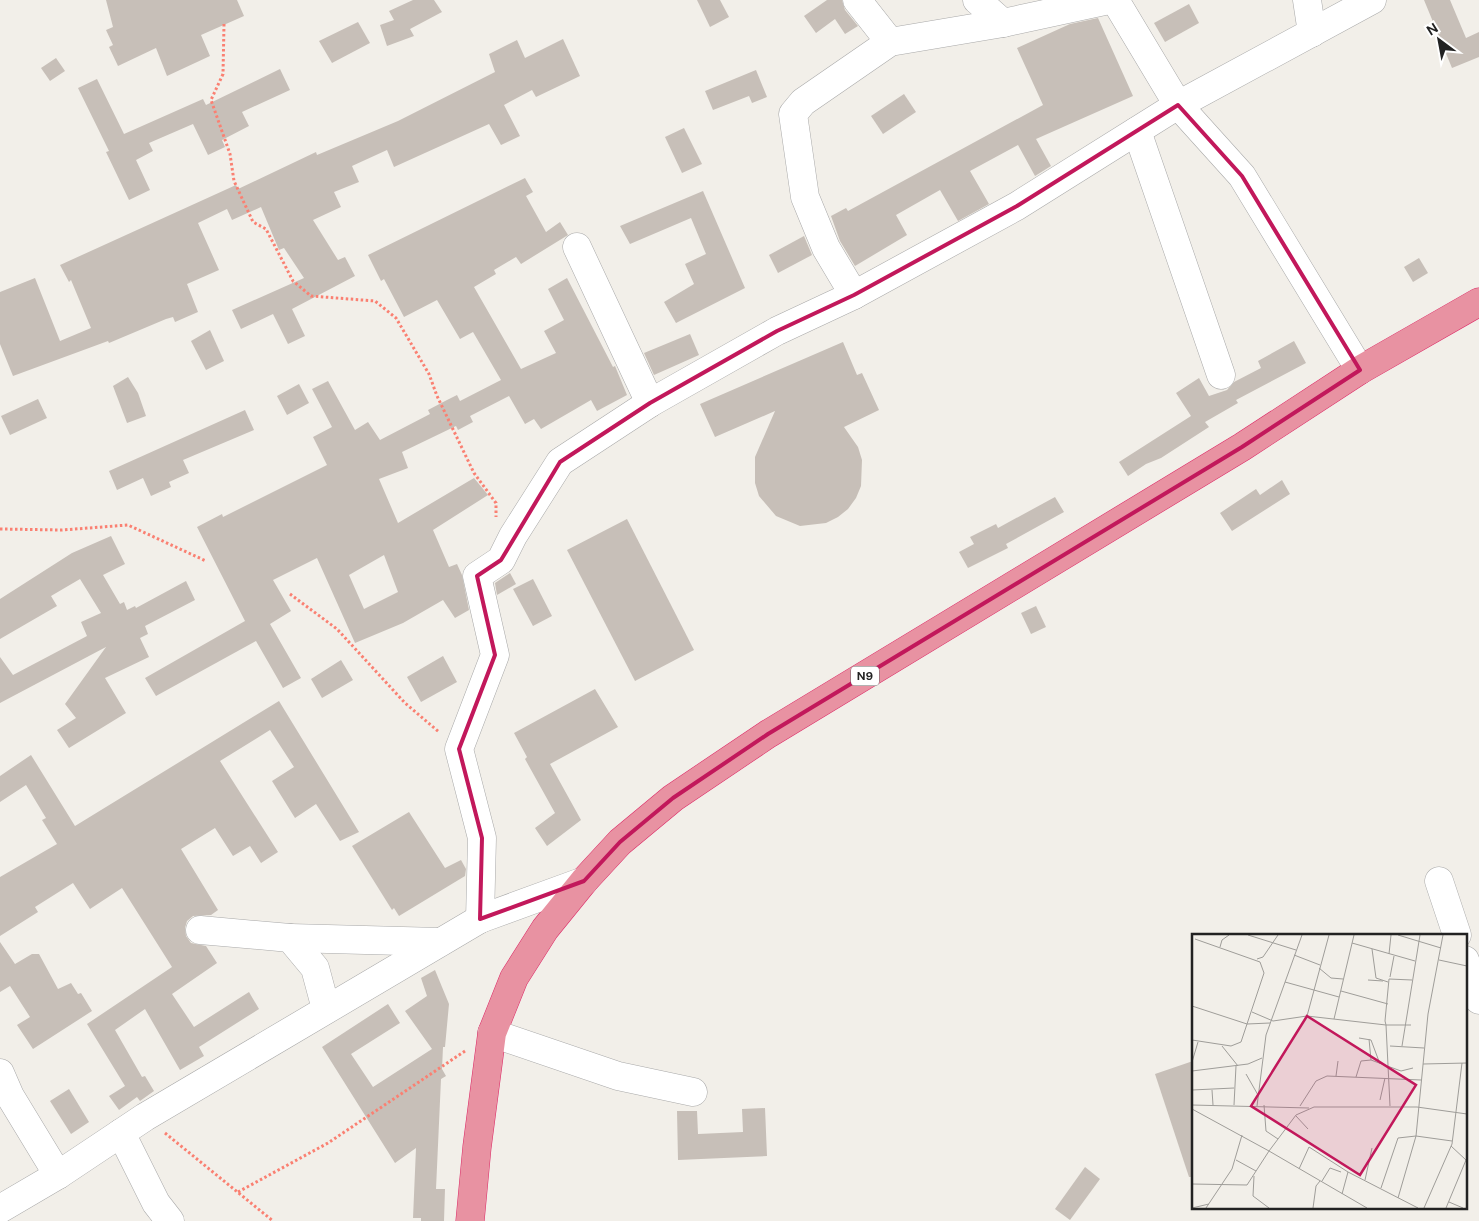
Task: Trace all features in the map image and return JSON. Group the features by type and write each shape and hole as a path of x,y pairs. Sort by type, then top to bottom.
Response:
{"highway":[{"name":"N9","path":"470,1221 477,1147 492,1033 514,978 545,929 584,881 620,842 673,798 760,740 1242,447 1360,370 1479,303"}],"street":[{"path":"857,0 890,42"},
{"path":"977,0 1003,23"},
{"path":"854,294 826,248 805,197 794,114 803,102 890,42 1003,23 1109,0"},
{"path":"1115,0 1178,105 1242,176 1360,370"},
{"path":"1306,0 1312,33"},
{"path":"480,919 482,838 459,749 495,655 477,576 501,560 513,536 560,462 650,403 777,331 854,294 1017,206 1178,105 1372,0"},
{"path":"1137,131 1220,375"},
{"path":"577,247 650,403"},
{"path":"0,1209 58,1175 145,1117 480,919 584,881"},
{"path":"1439,881 1457,934"},
{"path":"200,930 290,938 440,942"},
{"path":"290,938 315,968 326,1009"},
{"path":"1466,963 1479,1000"},
{"path":"492,1033 618,1076 693,1092"},
{"path":"0,1073 10,1096 58,1175"},
{"path":"121,1133 156,1203 170,1221"}],"path":[{"path":"224,24 223,74 211,100 230,154 234,181 245,201 253,222 266,229 293,281 311,296 375,301 396,318 429,374 437,396 474,473 496,503 496,520"},
{"path":"0,529 62,530 128,525 206,561"},
{"path":"290,594 337,629 405,703 459,749"},
{"path":"238,1192 328,1143 492,1033"},
{"path":"145,1117 273,1221"}],"highlighted area":[{"path":"1178,105 1242,176 1360,370 1242,447 768,734 673,798 620,842 584,881 480,919 482,838 459,749 495,655 477,576 501,560 560,462 650,403 777,331 854,295 1017,206"}],"building":[{"path":"106,0 237,0 244,16 201,35 210,56 167,76 156,48 118,66 109,47 113,45 106,30 113,27"},
{"path":"413,0 434,0 442,12 410,29 414,36 387,46 380,25 394,20 389,11"},
{"path":"697,0 720,0 729,17 710,27"},
{"path":"827,0 842,0 845,10 858,26 845,34 835,19 816,33 804,16"},
{"path":"1424,0 1450,0 1466,38 1479,32 1479,57 1452,68"},
{"path":"1189,4 1199,23 1165,42 1154,23"},
{"path":"1098,18 1133,96 1036,139 1051,166 1035,176 1018,145 970,171 989,204 958,221 940,190 896,215 907,235 855,266 840,241 831,216 846,208 848,211 1043,105 1017,48 1070,24"},
{"path":"358,22 370,43 332,63 319,41"},
{"path":"563,39 580,76 536,97 532,90 504,105 520,136 501,145 489,124 394,167 387,150 352,166 359,182 334,192 341,207 313,220 338,260 345,257 355,276 292,309 305,336 288,344 273,314 241,329 232,310 304,278 284,248 279,250 261,207 232,220 227,209 198,223 219,270 187,284 198,312 175,322 173,317 166,319 109,343 108,341 13,376 0,344 0,292 35,278 60,341 91,328 71,280 69,282 60,265 236,185 238,189 316,152 317,155 398,121 495,72 489,54 517,40 525,58"},
{"path":"56,58 65,71 50,81 41,68"},
{"path":"280,69 290,90 242,112 249,126 222,140 225,147 208,155 193,124 149,143 153,151 136,160 150,190 129,200 106,152 109,151 78,88 97,79 124,134 203,99 206,105"},
{"path":"756,70 767,97 752,103 749,96 713,110 705,91"},
{"path":"904,94 916,112 883,134 871,116"},
{"path":"684,128 702,164 682,173 665,137"},
{"path":"525,178 533,192 526,196 546,232 560,222 568,235 521,264 516,257 494,270 496,274 474,287 521,369 556,353 544,331 564,320 548,289 567,278 613,367 615,366 627,395 597,411 591,400 541,429 534,419 525,424 509,396 470,416 473,422 458,430 456,426 402,452 408,468 379,479 398,523 474,478 488,495 433,530 449,567 457,564 462,575 469,610 455,618 443,600 403,623 355,643 317,558 273,580 291,611 270,624 301,678 283,688 256,641 156,696 145,678 245,621 197,527 222,514 223,517 327,465 313,437 332,427 312,389 328,381 355,430 368,422 380,440 430,414 428,410 457,395 460,401 501,380 473,332 460,339 437,300 404,317 384,279 381,281 368,255","holes":["384,555 398,592 364,609 349,575"]},
{"path":"703,191 745,288 676,323 664,302 694,284 685,264 706,254 691,218 630,244 620,226"},
{"path":"804,236 812,255 778,273 769,255"},
{"path":"1419,258 1428,273 1413,282 1404,267"},
{"path":"210,330 224,361 206,370 191,341"},
{"path":"690,334 699,355 654,375 644,353"},
{"path":"1294,341 1306,363 1236,400 1238,403 1205,422 1209,427 1161,458 1146,464 1128,476 1119,462 1191,416 1176,393 1199,378 1209,396 1227,390 1234,382 1261,368 1258,361"},
{"path":"843,342 857,375 862,373 879,410 844,427 858,447 862,460 861,486 856,498 848,509 826,523 800,526 776,516 759,496 755,483 755,457 775,411 715,437 700,404"},
{"path":"128,377 138,393 146,416 127,423 113,386"},
{"path":"299,384 309,403 287,415 277,396"},
{"path":"38,399 47,418 10,435 1,416"},
{"path":"245,410 254,430 183,460 189,473 169,482 171,487 151,496 143,478 117,490 109,471"},
{"path":"1282,480 1290,494 1232,531 1220,513 1256,489 1260,495"},
{"path":"1055,497 1064,512 1006,544 1008,548 968,568 959,552 974,544 970,537 996,524 998,528"},
{"path":"627,519 694,650 635,681 567,550"},
{"path":"111,536 125,564 103,575 120,604 124,602 127,610 135,606 136,608 186,581 195,600 145,626 148,634 140,638 149,657 105,678 126,713 69,748 57,730 76,718 65,704 106,647 0,703 0,657 13,675 87,636 81,622 101,613 80,579 51,596 57,606 0,639 0,599 72,553"},
{"path":"510,573 516,584 497,595 495,583"},
{"path":"533,579 552,616 533,626 513,589"},
{"path":"1036,606 1046,627 1031,634 1021,613"},
{"path":"443,656 457,682 421,702 407,677"},
{"path":"341,660 353,680 322,698 311,679"},
{"path":"595,689 618,727 550,764 581,820 547,846 535,828 555,813 525,759 527,757 514,733"},
{"path":"279,701 359,832 340,841 316,804 295,818 272,781 294,767 270,730 220,761 278,852 261,863 250,846 233,856 215,828 181,849 218,910 211,915 193,916 187,921 185,928 186,936 191,943 206,946 217,963 172,994 194,1027 249,992 259,1009 199,1047 204,1056 180,1070 145,1009 115,1030 142,1077 145,1076 154,1091 140,1101 137,1097 119,1110 109,1096 125,1086 87,1024 172,967 122,888 90,909 73,883 35,907 38,912 0,936 0,877 57,844 42,820 46,818 26,785 0,802 0,776 31,755 75,826"},
{"path":"409,812 445,868 461,860 466,869 465,876 399,916 394,908 392,910 352,846"},
{"path":"0,942 15,964 32,954 39,954 58,989 71,983 78,994 81,993 92,1011 33,1049 17,1025 30,1017 10,986 0,992"},
{"path":"435,970 449,1004 445,1047 443,1047 442,1069 446,1076 441,1079 436,1189 445,1189 444,1221 421,1221 421,1218 413,1218 416,1148 395,1163 322,1047 388,1004 400,1023 351,1054 373,1087 432,1049 405,1011 427,996 421,978"},
{"path":"1192,1061 1192,1177 1189,1177 1155,1074"},
{"path":"69,1089 89,1122 71,1134 50,1101"},
{"path":"765,1108 767,1156 678,1160 677,1111 697,1111 698,1134 743,1132 742,1109"},
{"path":"1085,1167 1100,1179 1070,1220 1055,1209"}]}
